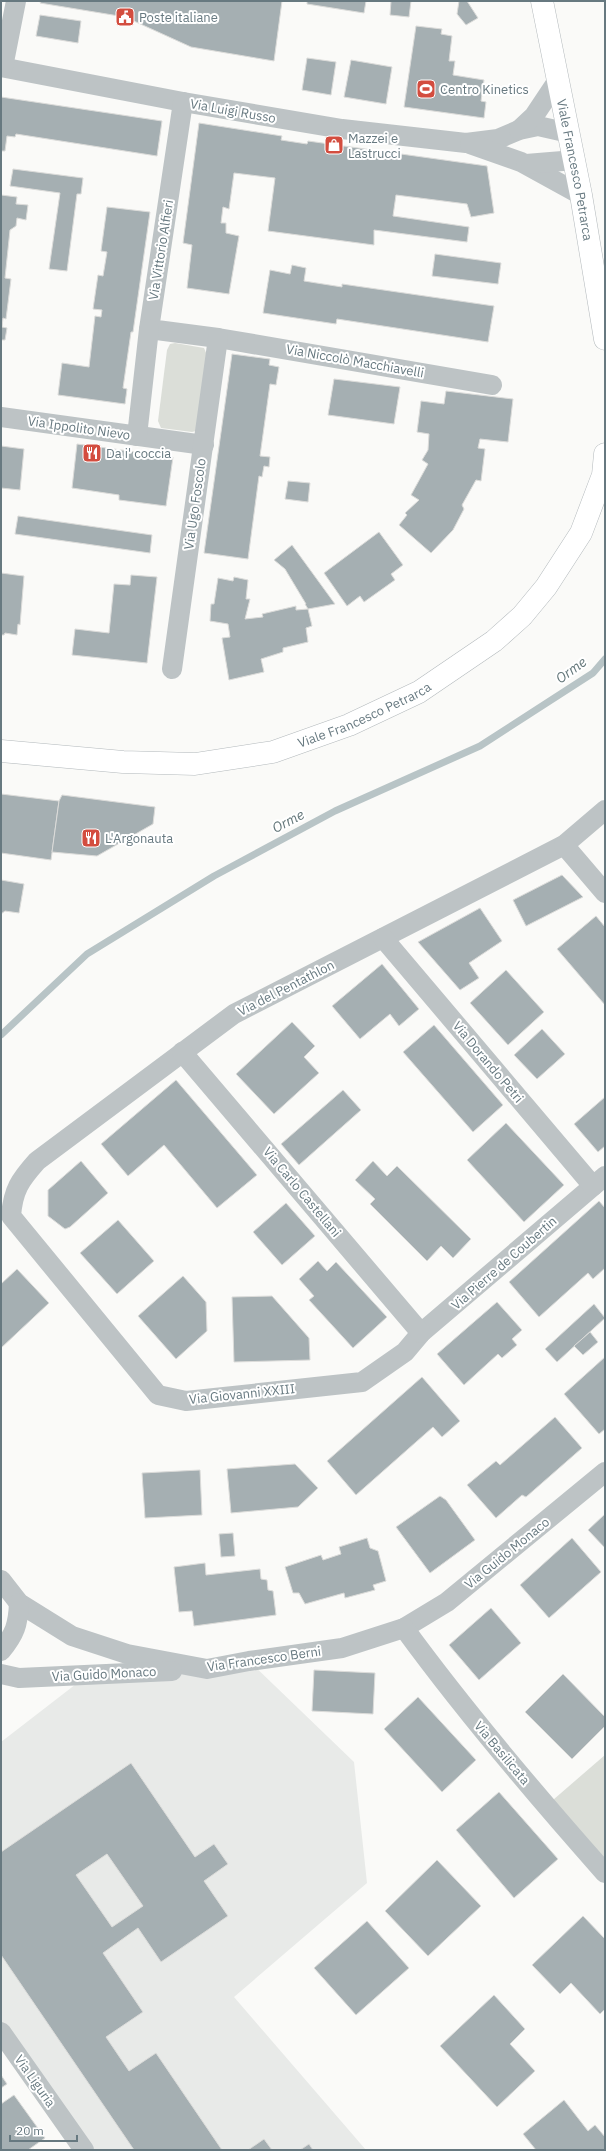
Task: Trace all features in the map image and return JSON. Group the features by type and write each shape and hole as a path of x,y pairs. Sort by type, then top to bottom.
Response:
{"main road":[{"name":"Viale Francesco Petrarca","path":"542,1 575,160 605,340"},
{"name":"Viale Francesco Petrarca","path":"1,751 123,762 195,764 273,752 349,725 419,692 494,641 522,616 546,587 581,533 602,475 605,454"}],"street":[{"path":"2,67 16,1"},
{"name":"Via Luigi Russo","path":"2,67 183,102 342,129 466,142 498,139 519,130 538,126 569,133"},
{"name":"Via Luigi Russo","path":"519,130 534,116 558,80"},
{"name":"Via Vittorio Alfieri","path":"137,436 149,329 183,102"},
{"name":"Via Luigi Russo","path":"466,142 524,164 581,194"},
{"name":"Via Luigi Russo","path":"524,164 575,160"},
{"path":"149,329 218,338"},
{"name":"Via Niccolò Macchiavelli","path":"218,338 492,385"},
{"name":"Via Ugo Foscolo","path":"172,669 218,338"},
{"name":"Via Ippolito Nievo","path":"1,416 204,445"},
{"name":"Via del Pentathlon","path":"10,1216 12,1198 19,1181 37,1161 234,1014 564,845 605,810"},
{"path":"564,845 605,893"},
{"name":"Via Dorando Petri","path":"383,938 599,1181"},
{"name":"Via Carlo Castellani","path":"182,1052 421,1333"},
{"name":"Via Pierre de Coubertin","path":"405,1352 421,1333 599,1181"},
{"name":"Via Giovanni XXIII","path":"10,1216 158,1395 186,1401 362,1382 405,1352"},
{"name":"Via Guido Monaco","path":"404,1628 447,1602 605,1472"},
{"name":"Via Francesco Berni","path":"1,1580 20,1603 72,1636 127,1654 206,1669 249,1661 342,1648 404,1628"},
{"path":"1,1651 10,1640 18,1624 20,1603"},
{"name":"Via Basilicata","path":"404,1628 444,1683 546,1806 605,1873"},
{"name":"Via Guido Monaco","path":"1,1674 18,1678 206,1669"},
{"name":"Via Liguria","path":"1,2032 84,2150"}],"shaded area":[{"path":"175,343 204,348 207,355 196,431 192,432 161,428 158,421 167,350 170,344"},
{"path":"249,1661 354,1762 367,1883 234,1997 366,2150 84,2150 1,2032 1,1742 89,1674"},
{"path":"605,1755 605,1873 546,1806"}],"building":[{"path":"41,1 282,1 274,61 191,47 125,17 40,3"},
{"path":"307,1 366,1 364,13 307,4"},
{"path":"391,1 411,1 409,17 390,15"},
{"path":"459,1 467,1 478,18 466,25 457,14"},
{"path":"40,15 81,21 78,43 36,36"},
{"path":"416,26 442,29 441,34 452,36 449,61 455,61 453,75 484,80 481,101 486,102 484,118 404,107"},
{"path":"307,58 336,62 331,95 302,90"},
{"path":"351,60 392,67 386,104 344,97"},
{"path":"1,97 162,121 157,156 16,134 15,137 7,136 5,151 1,151"},
{"path":"199,123 282,136 281,140 307,144 308,141 487,166 494,213 471,217 467,204 396,195 393,216 469,227 467,242 374,230 374,245 268,231 275,178 234,173 229,209 223,207 221,223 226,223 226,233 239,236 229,294 187,288 192,245 183,243"},
{"path":"13,169 83,178 81,194 77,194 67,271 49,269 60,193 10,186"},
{"path":"1,195 17,197 16,204 28,205 26,220 17,218 16,226 10,230 5,278 11,279 6,319 3,318 2,327 7,328 5,340 1,340"},
{"path":"107,207 150,212 133,332 131,332 123,388 127,389 125,404 58,395 62,363 89,367 95,316 101,317 102,310 93,309 98,275 103,276 107,252 101,251"},
{"path":"435,254 501,263 498,284 432,276"},
{"path":"292,265 306,268 304,281 342,287 342,284 494,306 488,342 337,319 336,324 263,313 270,270 290,274"},
{"path":"232,354 270,359 269,365 279,367 276,385 270,384 260,456 270,457 269,467 264,466 262,477 259,476 248,559 204,553"},
{"path":"334,379 400,387 394,424 328,415"},
{"path":"446,391 513,399 508,442 480,439 478,448 485,449 481,481 476,480 462,505 464,509 453,530 431,553 399,525 407,515 405,513 419,500 411,495 428,464 422,460 428,450 429,434 417,432 421,401 444,404"},
{"path":"77,444 173,457 166,506 119,500 119,495 72,488"},
{"path":"1,446 24,449 20,490 1,488"},
{"path":"288,481 310,483 308,502 285,499"},
{"path":"18,516 152,535 150,553 15,534"},
{"path":"379,532 403,565 391,574 395,580 364,602 360,596 347,606 324,573"},
{"path":"292,545 335,604 308,609 285,569 274,560"},
{"path":"1,573 24,576 20,625 18,624 17,635 5,633 4,635 1,635"},
{"path":"131,575 157,577 147,663 72,655 75,629 109,633 114,584 130,585"},
{"path":"234,577 248,580 246,599 250,599 245,619 263,617 262,614 296,606 296,610 308,609 312,626 306,628 308,642 283,648 283,652 261,659 264,672 229,680 222,638 230,637 228,624 210,621 211,604 214,604 218,578 233,581"},
{"path":"1,794 59,801 51,860 1,853"},
{"name":"L'Argonauta","path":"62,795 155,807 153,824 97,856 52,852 59,801"},
{"path":"562,875 583,897 526,926 513,900"},
{"path":"1,880 24,884 19,913 5,911 1,914"},
{"path":"480,908 502,941 469,963 479,978 460,990 418,942"},
{"path":"596,916 605,927 605,1005 557,949"},
{"path":"382,964 419,1009 399,1026 390,1014 360,1039 332,1006"},
{"path":"506,970 544,1012 508,1045 470,1003"},
{"path":"292,1022 315,1046 304,1057 319,1073 274,1114 236,1074"},
{"path":"434,1025 503,1105 473,1132 403,1052"},
{"path":"542,1029 565,1054 537,1079 514,1055"},
{"path":"176,1080 257,1175 217,1208 164,1145 128,1176 101,1144"},
{"path":"343,1090 361,1110 299,1165 281,1144"},
{"path":"605,1097 605,1146 598,1152 574,1124"},
{"path":"506,1123 564,1185 524,1222 467,1160"},
{"path":"81,1161 108,1193 70,1227 65,1229 48,1216 48,1190"},
{"path":"373,1161 387,1176 397,1166 471,1239 453,1258 441,1246 427,1261 370,1204 375,1199 355,1180"},
{"path":"599,1201 605,1208 605,1268 593,1279 588,1273 539,1317 509,1282"},
{"path":"286,1203 315,1236 282,1265 253,1232"},
{"path":"118,1220 154,1261 117,1294 80,1253"},
{"path":"318,1261 327,1271 336,1262 387,1317 353,1348 309,1300 314,1296 299,1279"},
{"path":"17,1269 49,1303 1,1348 1,1284"},
{"path":"183,1276 206,1302 207,1331 176,1359 138,1316"},
{"path":"272,1296 309,1338 310,1360 234,1362 232,1297"},
{"path":"497,1302 522,1330 512,1339 517,1345 502,1358 498,1354 464,1385 437,1354"},
{"path":"594,1304 605,1318 557,1362 545,1349"},
{"path":"590,1332 598,1342 583,1355 574,1346"},
{"path":"605,1357 605,1429 599,1434 564,1394"},
{"path":"422,1377 460,1421 442,1437 433,1427 356,1495 327,1461"},
{"path":"555,1417 582,1448 526,1497 522,1495 496,1518 467,1485 496,1461 500,1465"},
{"path":"295,1464 318,1488 298,1507 231,1513 227,1469"},
{"path":"200,1470 202,1515 145,1518 142,1473"},
{"path":"440,1496 446,1500 475,1540 430,1573 396,1527"},
{"path":"605,1514 605,1548 588,1530"},
{"path":"233,1533 235,1556 221,1557 219,1534"},
{"path":"367,1538 370,1548 378,1551 386,1581 373,1585 375,1590 345,1598 344,1593 305,1604 299,1593 293,1593 285,1567 321,1555 323,1560 341,1554 339,1547"},
{"path":"572,1538 601,1572 549,1618 520,1585"},
{"path":"205,1563 206,1575 260,1569 261,1579 267,1580 268,1590 273,1591 276,1615 194,1626 192,1611 179,1612 174,1567"},
{"path":"491,1608 521,1643 479,1680 449,1645"},
{"path":"314,1670 375,1673 373,1714 312,1711"},
{"path":"563,1674 605,1717 605,1726 572,1759 525,1712"},
{"path":"418,1697 476,1760 442,1792 384,1729"},
{"path":"131,1763 195,1857 214,1844 228,1864 204,1881 228,1916 161,1962 138,1928 103,1953 143,2012 106,2037 129,2071 156,2053 222,2150 134,2150 1,1955 1,1852","holes":["107,1854 143,1906 112,1927 76,1875"]},
{"path":"499,1792 558,1859 514,1898 456,1830"},
{"path":"437,1860 481,1906 428,1956 385,1911"},
{"path":"583,1916 605,1939 605,2009 600,2014 571,1983 560,1994 532,1965"},
{"path":"367,1921 409,1968 356,2015 314,1968"},
{"path":"494,1995 525,2029 510,2044 535,2071 497,2107 440,2046"},
{"path":"1,2075 7,2084 1,2088"},
{"path":"14,2095 45,2138 28,2150 1,2150 1,2104"},
{"path":"564,2100 588,2131 595,2125 605,2137 605,2150 536,2150 523,2134"},
{"path":"264,2139 272,2150 248,2150"},
{"path":"309,2144 313,2150 300,2150"}],"waterway":[{"name":"Orme","path":"1,1035 87,954 214,876 335,811 480,746 593,673 605,659"}],"place":[{"name":"Poste italiane","path":"125,17"},
{"name":"Centro Kinetics","path":"426,89"},
{"name":"Mazzei e Lastrucci","path":"334,145"},
{"name":"Da i' coccia","path":"92,453"},
{"name":"L'Argonauta","path":"91,838"}]}
